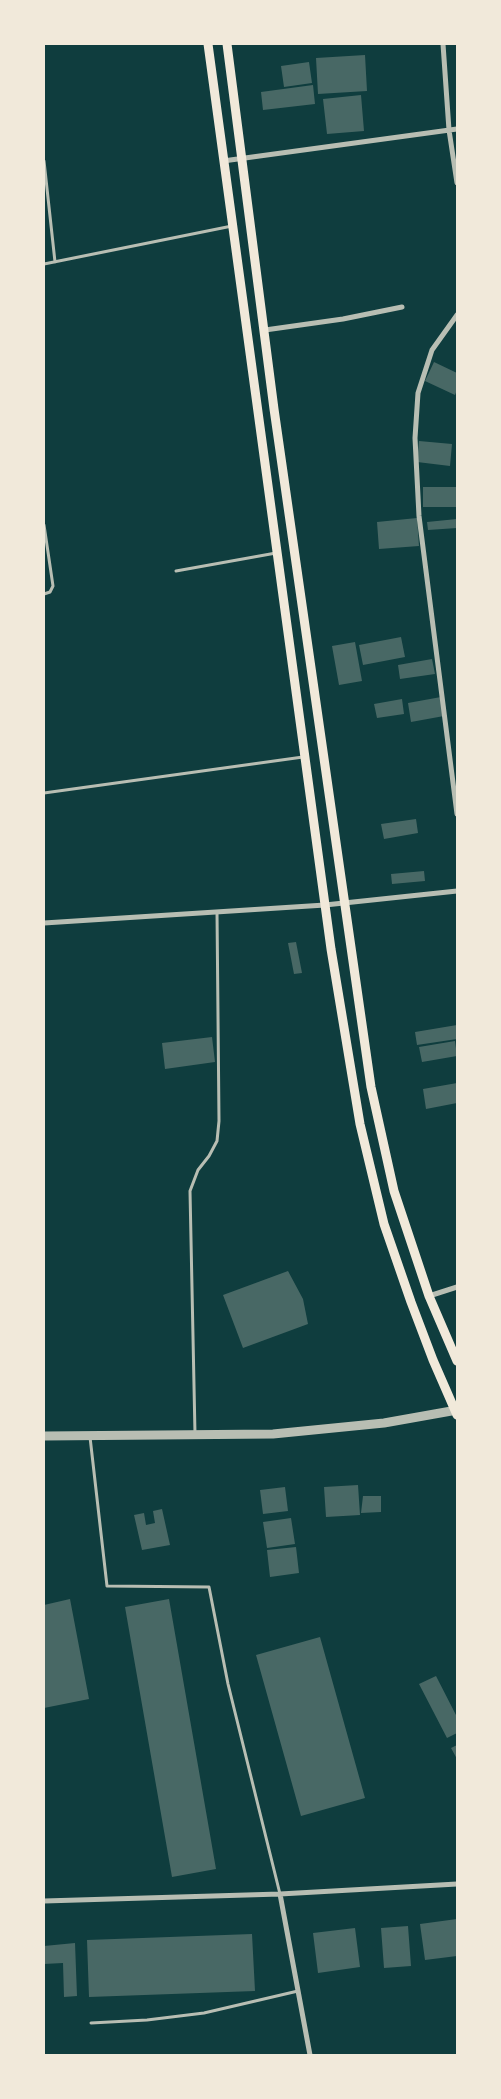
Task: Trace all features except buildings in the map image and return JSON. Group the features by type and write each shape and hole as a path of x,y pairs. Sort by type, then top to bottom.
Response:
{"main road":[{"path":"208,44 325,905 360,1124 384,1224 411,1302 456,1412"},
{"path":"227,44 274,408 371,1087 394,1191 429,1296 457,1361"}],"street":[{"path":"442,44 449,130 457,183"},
{"path":"223,161 457,129"},
{"path":"265,330 344,319 402,307"},
{"path":"457,315 432,350 418,393 415,438 419,516 457,814"},
{"path":"44,922 325,905 457,891"},
{"path":"429,1296 457,1287"},
{"path":"44,1436 296,1432 384,1423 456,1412"},
{"path":"44,1901 280,1894 457,1884"},
{"path":"280,1894 310,2055"}],"lane":[{"path":"44,161 46,207 55,262"},
{"path":"44,264 232,226"},
{"path":"44,525 53,586 50,592 44,594"},
{"path":"176,571 277,552"},
{"path":"44,793 305,757"},
{"path":"195,1435 190,1191 198,1170 210,1156 217,1141 219,1121 217,912"},
{"path":"90,1436 107,1586 210,1587 228,1684 280,1894"},
{"path":"91,2023 147,2020 204,2013 298,1991"}]}
